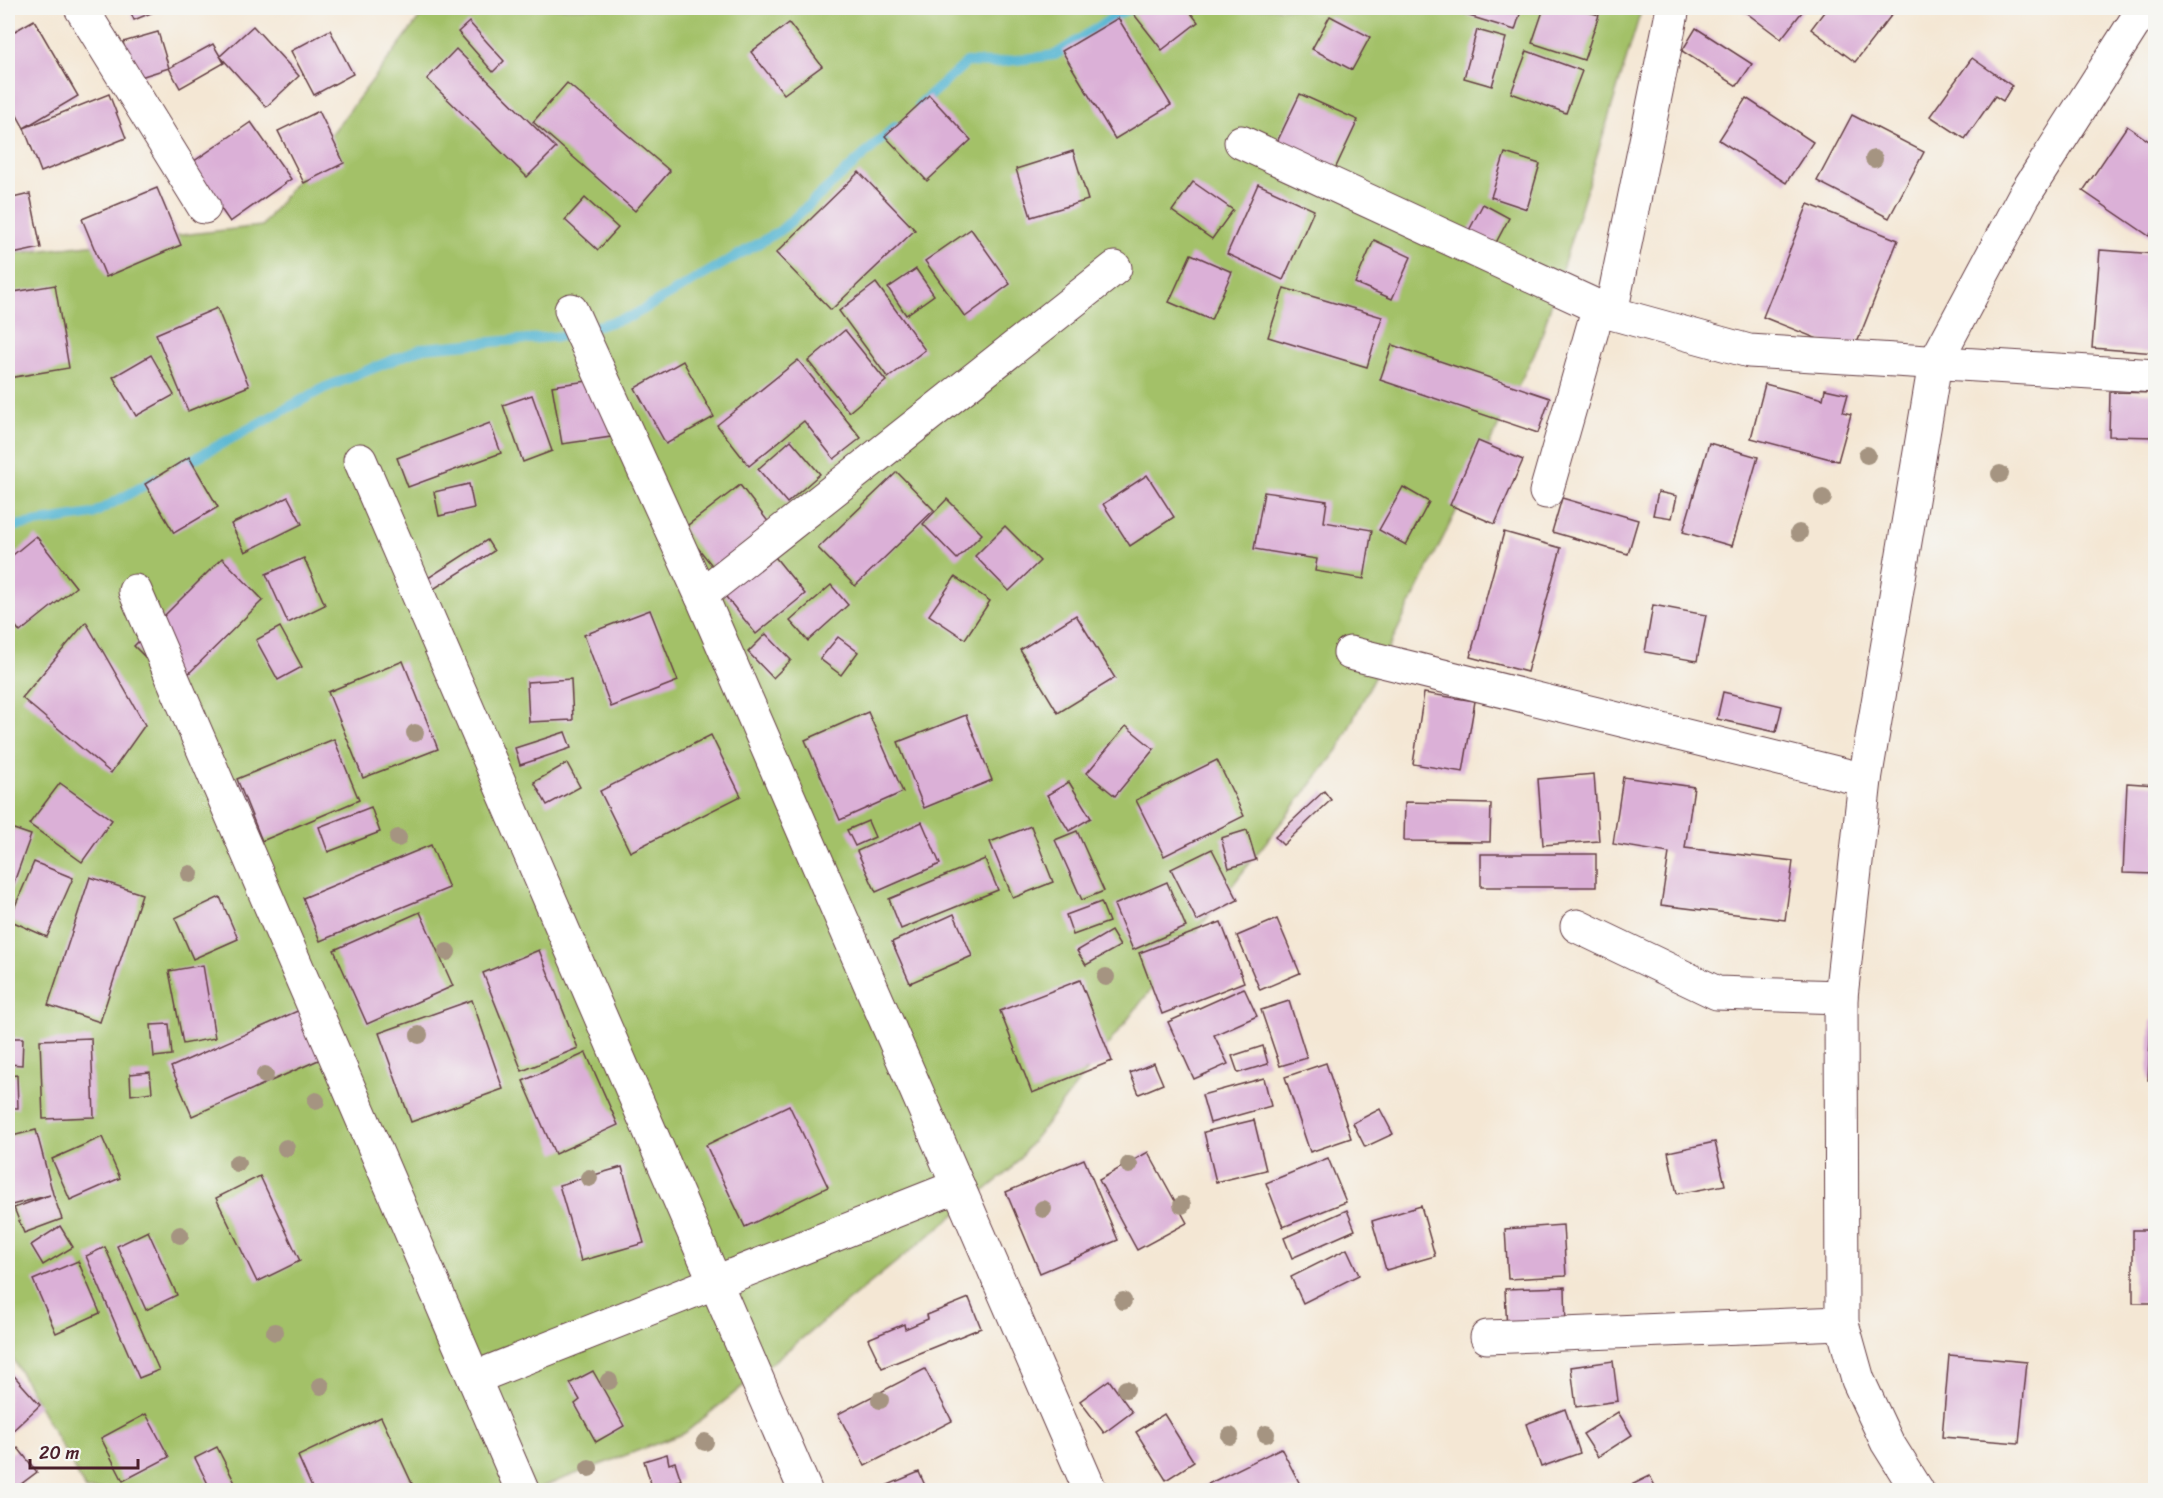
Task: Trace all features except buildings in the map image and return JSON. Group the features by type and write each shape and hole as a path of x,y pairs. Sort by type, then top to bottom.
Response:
{"street":[{"path":"81,8 204,207"},
{"path":"1545,492 1605,310 1673,8"},
{"path":"1917,1491 1887,1442 1858,1380 1842,1323 1841,997 1865,780 1935,363 2024,196 2135,22 2149,8"},
{"path":"1241,142 1605,310 1749,351 2156,376"},
{"path":"701,596 1114,268"},
{"path":"571,310 701,596 1090,1491"},
{"path":"360,460 805,1491"},
{"path":"135,591 522,1491"},
{"path":"1350,653 1865,780"},
{"path":"1576,926 1717,993 1841,997"},
{"path":"474,1378 958,1185"},
{"path":"1486,1337 1842,1323"}],"green space":[{"path":"427,8 1642,8 1539,344 1338,750 1010,1170 685,1433 533,1490 86,1490 8,1350 8,254 262,226"}],"waterway":[{"path":"919,105 967,62 993,63 1055,55 1122,12 1135,8"},
{"path":"181,466 324,388 423,348 563,336 632,316 780,231 896,126"},
{"path":"8,527 93,514 156,479"}]}
